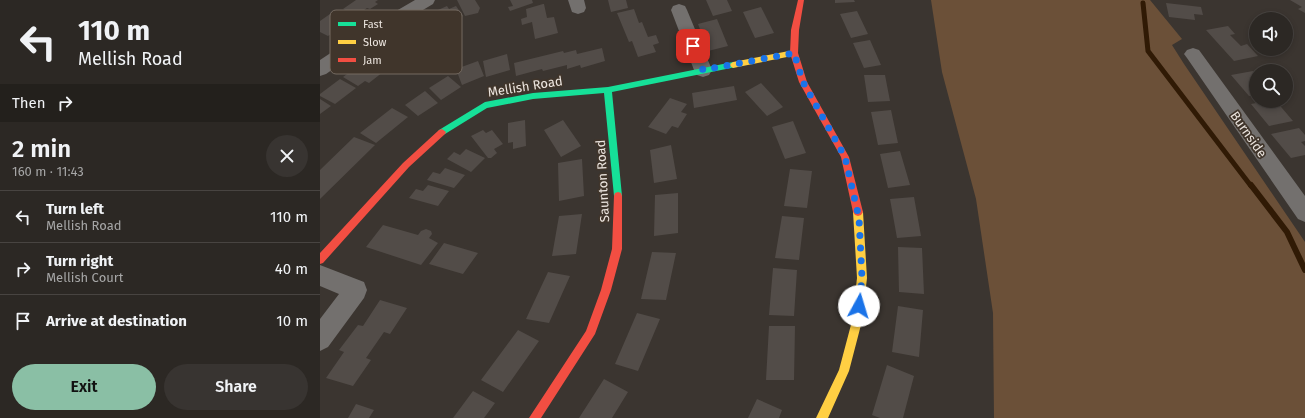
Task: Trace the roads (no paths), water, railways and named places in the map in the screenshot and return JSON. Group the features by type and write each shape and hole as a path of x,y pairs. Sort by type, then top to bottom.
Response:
{"street":[{"path":"411,10 427,0"},
{"path":"801,0 795,30 794,53 803,82 845,157 859,218 862,278 857,321 844,371 822,418"},
{"path":"678,10 703,70"},
{"name":"Mellish Road","path":"320,260 406,165 445,129 467,114 485,106 533,96 608,90 794,53"},
{"name":"Burnside","path":"1193,54 1304,211"},
{"path":"320,69 330,62"},
{"name":"Saunton Road","path":"535,418 590,334 606,290 617,249 619,208 608,90"},
{"path":"320,275 356,290 320,339"}],"waterway":[{"path":"1143,3 1148,51 1251,186"},
{"path":"1251,185 1287,232 1305,270"}]}
